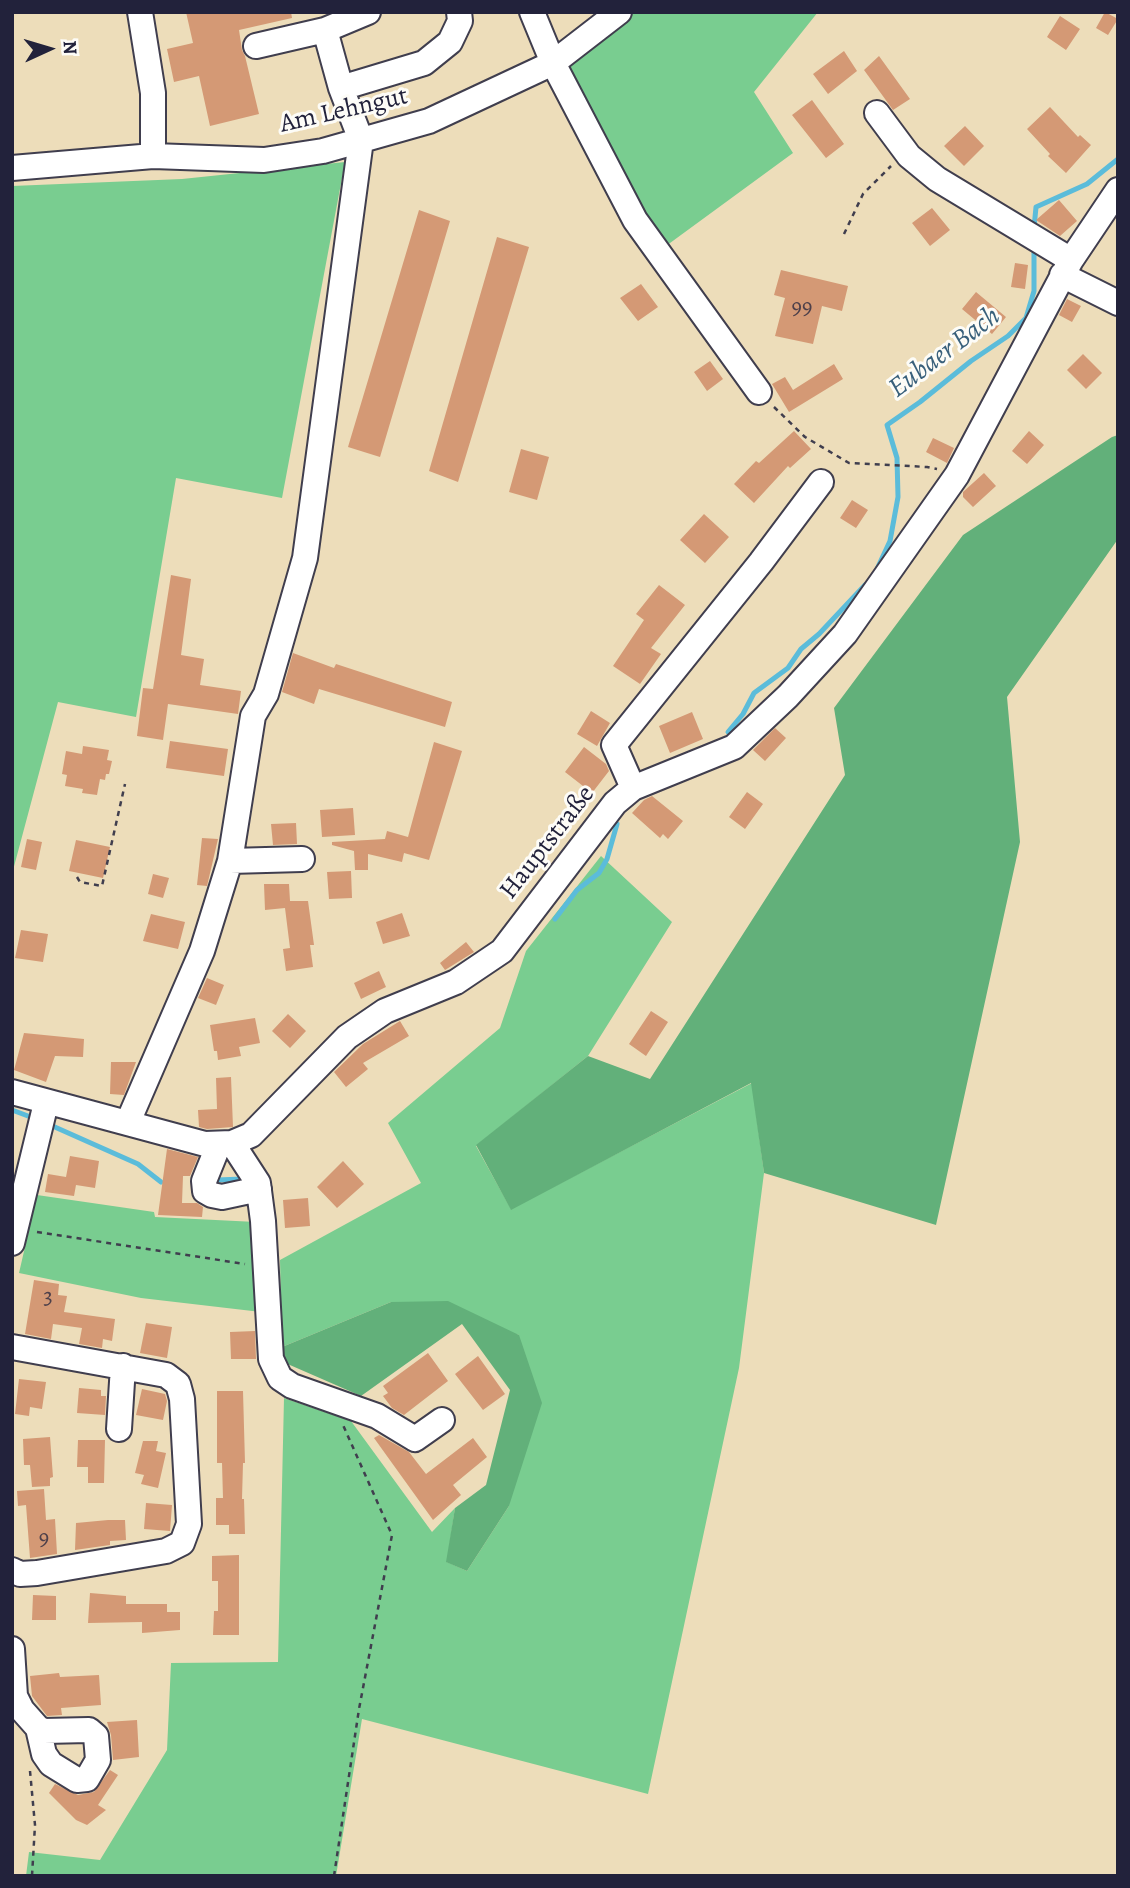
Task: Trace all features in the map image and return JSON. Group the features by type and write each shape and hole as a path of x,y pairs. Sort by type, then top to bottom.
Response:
{"street":[{"path":"140,12 153,93 153,156"},
{"path":"256,46 317,25 368,12"},
{"path":"341,88 424,63 450,42 460,21 459,12"},
{"path":"532,12 553,63 635,220 760,392"},
{"name":"Am Lehngut","path":"12,168 153,156 264,159 323,151 429,121 553,63 619,12"},
{"path":"128,1122 202,951 230,861 253,716 266,694 305,558 361,140 317,25"},
{"path":"877,113 909,156 937,179 1032,238 1067,268 1118,303"},
{"name":"Hauptstraße","path":"225,1144 251,1135 347,1037 384,1011 456,982 502,951 615,803 633,788 734,747 788,696 845,634 957,475 1067,268 1118,190"},
{"path":"633,788 614,745 746,581 821,482"},
{"path":"230,861 302,859"},
{"path":"12,1091 43,1115 128,1122 205,1144 225,1144 258,1183 263,1221 271,1359 280,1378 332,1401 377,1416 415,1438 442,1420"},
{"path":"14,1236 43,1115"},
{"path":"225,1144 204,1181 205,1191 222,1197 259,1189"},
{"path":"12,1347 166,1375 178,1384 182,1399 189,1524 182,1543 166,1551 37,1573 20,1574 12,1570"},
{"path":"119,1429 122,1366"},
{"path":"12,1649 15,1696 22,1710 38,1728"}],"path":[{"path":"844,234 863,194 895,162 909,156"},
{"path":"760,392 805,437 849,463 927,467 957,475"},
{"path":"77,877 80,882 103,886 125,784"},
{"path":"14,1236 265,1267"},
{"path":"332,1401 392,1535 359,1709 334,1876"},
{"path":"30,1771 34,1825 32,1876"}],"green space":[{"path":"630,12 818,12 754,92 793,153 655,254 551,76"},
{"path":"345,162 282,498 176,478 136,717 58,702 12,874 12,186 182,179"},
{"path":"1118,435 1118,539 1007,697 1020,842 936,1225 764,1173 751,1083 511,1210 476,1145 588,1056 650,1079 845,775 834,708 963,535"},
{"path":"601,856 672,922 588,1056 476,1146 511,1209 752,1083 764,1173 739,1368 648,1794 362,1719 336,1876 26,1876 29,1852 100,1860 167,1750 171,1663 278,1662 284,1398 351,1421 432,1532 455,1508 447,1562 467,1571 509,1506 519,1335 391,1302 282,1347 280,1260 421,1183 388,1123 500,1028 526,951"},
{"path":"37,1195 154,1212 155,1217 256,1222 261,1312 141,1298 19,1273"},
{"path":"448,1301 519,1335 542,1403 509,1506 467,1571 446,1562 455,1508 486,1485 510,1390 462,1324 361,1396 283,1362 282,1347 391,1302"}],"building":[{"path":"186,12 291,12 292,18 239,30 259,114 210,126 199,76 174,82 167,49 193,43"},
{"path":"1105,12 1118,19 1108,35 1096,28"},
{"path":"1060,16 1080,29 1066,50 1047,37"},
{"path":"844,51 857,71 828,94 813,74"},
{"path":"879,56 910,99 893,110 864,70"},
{"path":"812,100 844,144 826,158 792,115"},
{"path":"1050,107 1078,137 1080,135 1091,145 1066,173 1048,156 1050,154 1027,129"},
{"path":"965,126 984,146 964,166 944,146"},
{"path":"1059,200 1077,221 1060,236 1036,220"},
{"path":"932,208 950,230 930,246 912,223"},
{"path":"419,210 450,221 380,457 348,447"},
{"path":"497,237 529,247 458,482 429,471"},
{"path":"1015,263 1028,265 1025,289 1011,287"},
{"path":"781,270 848,286 842,311 822,306 813,344 775,336 785,298 774,295"},
{"path":"641,284 658,307 638,321 620,298"},
{"path":"976,292 1006,317 992,334 962,309"},
{"path":"1067,299 1081,306 1072,322 1059,315"},
{"path":"1083,354 1102,373 1086,389 1067,370"},
{"path":"710,361 723,379 707,391 694,372"},
{"path":"834,364 843,379 789,412 772,384 785,377 793,390"},
{"path":"794,431 811,449 790,468 788,466 754,503 734,484 756,461 759,463"},
{"path":"1029,431 1044,445 1027,464 1012,451"},
{"path":"933,438 954,448 947,463 926,452"},
{"path":"521,449 549,457 537,500 509,492"},
{"path":"984,473 996,486 973,507 963,497 963,492"},
{"path":"852,500 868,510 856,528 840,518"},
{"path":"704,514 729,537 705,563 680,540"},
{"path":"171,575 191,579 181,655 204,659 200,685 241,691 238,714 168,704 163,740 137,736 143,688 153,689"},
{"path":"659,585 685,605 651,648 661,654 640,684 613,666 644,620 636,614"},
{"path":"293,653 334,668 336,664 452,702 445,727 319,689 314,704 282,692"},
{"path":"591,711 610,723 597,746 577,734"},
{"path":"692,712 703,739 670,753 659,726"},
{"path":"775,728 786,738 765,761 753,750"},
{"path":"170,741 228,749 224,776 166,768"},
{"path":"434,742 462,751 429,860 404,853 402,862 368,854 368,870 355,870 354,851 332,845 332,842 385,839 387,831 408,837"},
{"path":"83,746 109,750 107,760 112,761 109,774 106,774 105,780 100,779 97,795 82,793 83,789 65,786 67,775 62,774 66,751 82,754"},
{"path":"584,747 606,764 609,771 592,793 565,772"},
{"path":"747,792 763,804 745,829 729,817"},
{"path":"652,796 683,821 668,839 663,834 660,838 632,813 644,800"},
{"path":"353,808 355,835 322,837 320,810"},
{"path":"296,823 297,844 273,845 271,824"},
{"path":"202,838 218,839 207,886 197,885"},
{"path":"27,839 42,842 36,870 21,867"},
{"path":"76,840 110,847 103,878 69,871"},
{"path":"351,871 352,898 329,899 327,872"},
{"path":"153,874 169,878 163,898 148,894"},
{"path":"264,884 289,884 290,901 308,901 314,945 310,945 313,967 286,971 283,949 290,948 285,908 265,910"},
{"path":"402,913 410,936 383,944 376,922"},
{"path":"151,914 185,922 178,949 143,941"},
{"path":"21,930 48,934 43,962 15,958"},
{"path":"466,942 474,952 445,970 440,963"},
{"path":"379,971 386,987 361,999 354,983"},
{"path":"207,978 224,985 216,1005 198,998"},
{"path":"651,1011 668,1022 646,1056 629,1044"},
{"path":"288,1014 306,1031 290,1048 272,1031"},
{"path":"255,1018 260,1043 239,1047 241,1056 218,1060 210,1025"},
{"path":"400,1021 409,1036 363,1063 368,1069 346,1087 334,1072 363,1044"},
{"path":"24,1033 84,1039 83,1057 55,1056 46,1082 14,1070"},
{"path":"111,1062 136,1062 124,1095 110,1094"},
{"path":"231,1077 233,1127 199,1127 198,1110 217,1109 216,1078"},
{"path":"167,1149 198,1157 190,1176 183,1176 182,1203 197,1203 203,1207 202,1217 158,1215"},
{"path":"70,1156 99,1161 95,1188 76,1185 74,1196 45,1192 48,1174 66,1177"},
{"path":"343,1161 364,1184 337,1208 317,1187"},
{"path":"308,1198 310,1226 285,1228 283,1200"},
{"path":"34,1280 59,1284 58,1295 67,1296 64,1312 115,1319 112,1341 103,1339 102,1348 79,1344 82,1328 53,1324 51,1339 25,1334"},
{"path":"146,1323 172,1327 167,1358 140,1353"},
{"path":"255,1331 256,1359 231,1359 230,1332"},
{"path":"428,1353 448,1381 404,1415 392,1408 383,1396 388,1393 383,1386"},
{"path":"478,1356 505,1394 483,1410 455,1374"},
{"path":"19,1379 46,1382 42,1409 30,1407 29,1416 15,1414"},
{"path":"79,1388 101,1390 101,1396 106,1396 105,1415 77,1413"},
{"path":"142,1389 165,1394 167,1401 163,1420 136,1415"},
{"path":"217,1391 243,1391 245,1463 242,1499 245,1534 229,1534 229,1525 216,1525 216,1498 223,1498 222,1463 217,1463"},
{"path":"379,1435 409,1452 426,1474 473,1438 487,1457 453,1485 461,1495 433,1520 374,1438"},
{"path":"50,1437 53,1477 50,1478 50,1486 32,1487 30,1465 24,1465 23,1439"},
{"path":"78,1440 105,1440 104,1483 88,1483 88,1467 77,1467"},
{"path":"143,1441 158,1441 156,1451 166,1453 158,1488 141,1484 144,1475 135,1473"},
{"path":"44,1489 46,1520 55,1519 57,1554 30,1558 26,1505 18,1506 17,1491"},
{"path":"146,1503 172,1505 170,1531 144,1529"},
{"path":"125,1520 126,1540 75,1550 76,1523"},
{"path":"239,1555 239,1635 213,1635 214,1611 218,1611 218,1581 212,1581 212,1556"},
{"path":"90,1593 126,1596 126,1604 167,1604 167,1612 180,1612 180,1630 142,1633 142,1622 88,1623"},
{"path":"33,1595 56,1596 56,1620 32,1620"},
{"path":"59,1673 60,1677 99,1675 101,1705 61,1708 62,1715 47,1716 32,1696 30,1676"},
{"path":"137,1720 139,1757 113,1760 107,1722"},
{"path":"110,1770 118,1775 98,1805 106,1810 87,1825 76,1820 49,1793 55,1784 78,1795 94,1792"}],"waterway":[{"name":"Eubaer Bach","path":"1034,228 1036,207 1087,184 1118,159"},
{"name":"Eubaer Bach","path":"877,569 890,541 898,497 897,458 887,425 1008,336 1026,318 1034,291 1034,244"},
{"name":"Eubaer Bach","path":"728,732 743,714 754,693 788,668 801,649 819,634 865,585"},
{"path":"555,919 577,890 599,873 607,859 617,824"},
{"name":"Eubaer Bach","path":"12,1110 36,1119"},
{"name":"Eubaer Bach","path":"48,1124 138,1164 161,1182"},
{"path":"217,1180 243,1179"}]}
